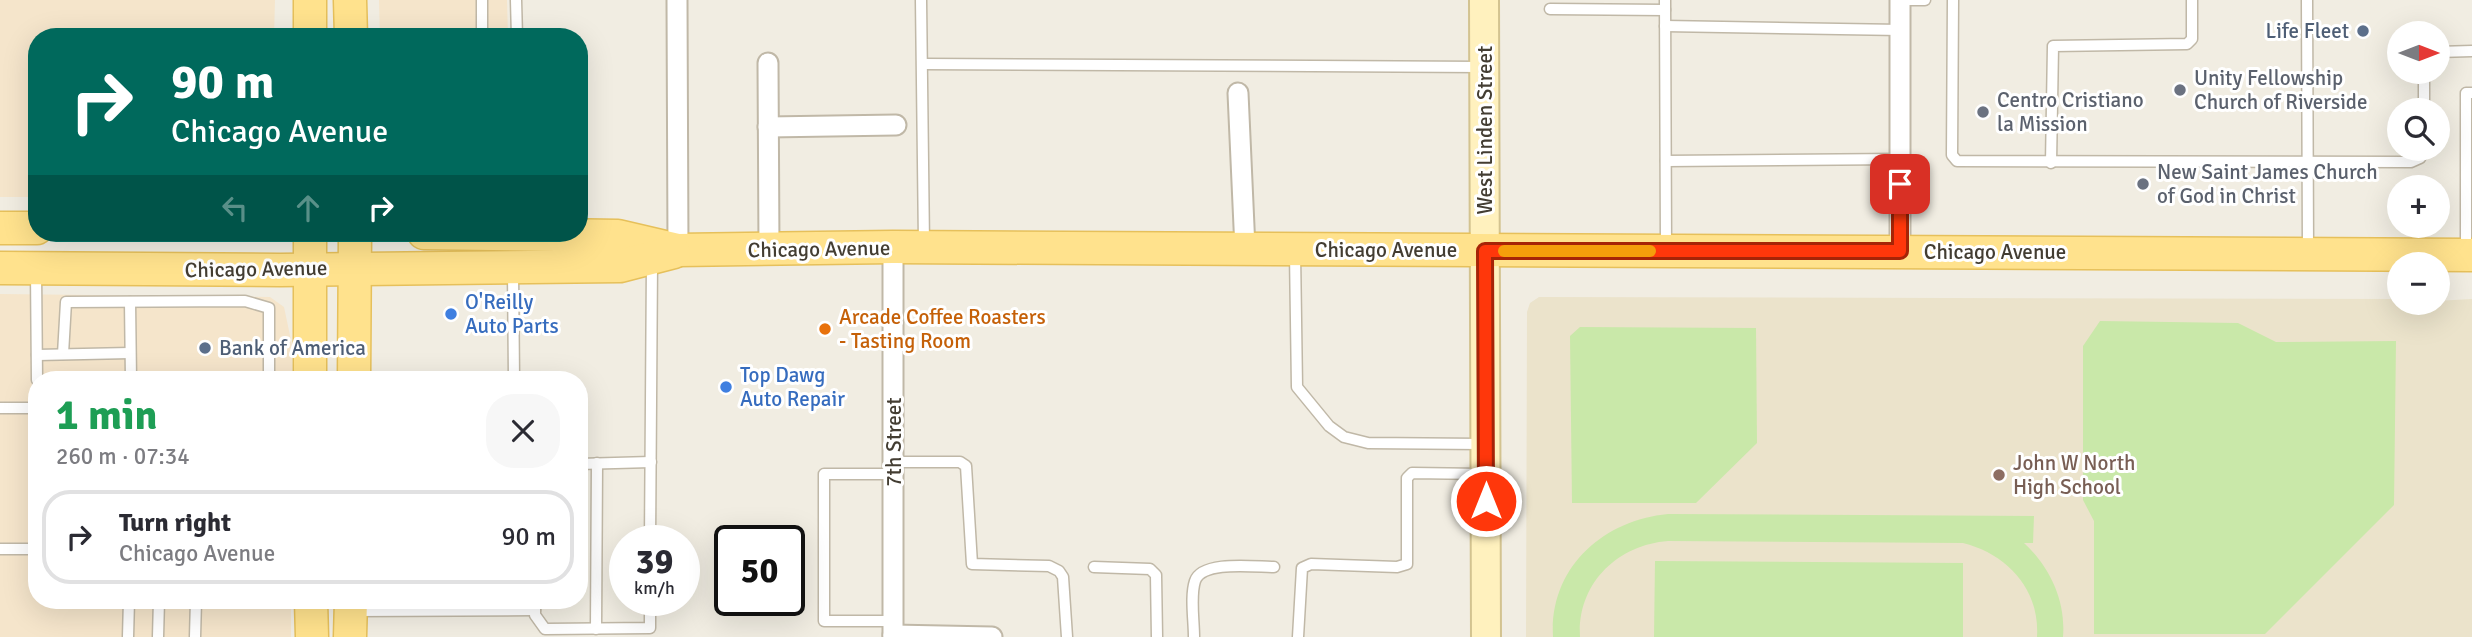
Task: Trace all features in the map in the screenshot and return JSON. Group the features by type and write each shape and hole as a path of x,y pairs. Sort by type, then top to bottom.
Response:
{"main road":[{"path":"310,0 310,28"},
{"path":"350,0 351,28"},
{"name":"West Linden Street","path":"1484,0 1486,637"},
{"path":"0,228 28,228"},
{"name":"Chicago Avenue","path":"588,235 618,236 665,254"},
{"path":"310,242 310,371"},
{"path":"354,371 355,242"},
{"name":"Chicago Avenue","path":"0,268 620,266 665,254 769,249 909,248 2469,256"},
{"path":"311,609 313,637"}],"street":[{"path":"665,254 677,0"},
{"path":"1900,0 1900,251"},
{"path":"768,63 769,249"},
{"path":"1238,93 1245,249"},
{"path":"768,127 896,125"},
{"name":"7th Street","path":"893,631 894,468 909,248"},
{"path":"893,631 992,637"}],"lane":[{"path":"482,0 482,28"},
{"path":"516,0 517,28"},
{"path":"909,248 923,64 921,0"},
{"path":"1900,0 1925,0"},
{"path":"1953,0 1954,159 2051,163 2308,159 2413,161"},
{"path":"2051,163 2053,46 2187,44 2192,39 2192,0"},
{"path":"2307,0 2308,254"},
{"path":"1550,9 1665,5 1666,251"},
{"path":"1665,26 1900,30"},
{"path":"2450,52 2472,51"},
{"path":"923,64 1485,67"},
{"path":"2469,256 2466,93 2472,93"},
{"path":"1666,161 1900,159"},
{"path":"1295,250 1297,387 1329,426 1344,437 1368,443 1486,444"},
{"path":"650,525 651,462 665,254"},
{"path":"513,266 514,371"},
{"path":"36,269 37,371"},
{"path":"63,354 66,302 245,301 269,308 269,371"},
{"path":"130,302 131,371"},
{"path":"37,355 130,354"},
{"path":"0,408 28,408"},
{"path":"588,464 651,462"},
{"path":"893,631 824,621 824,474 960,462 966,466 972,564 1049,566 1059,570 1063,576 1067,637"},
{"path":"596,629 597,463"},
{"path":"1298,637 1302,568 1311,564 1397,567 1406,564 1406,478 1412,473 1486,474"},
{"path":"0,549 28,549"},
{"path":"1094,567 1150,569 1156,575 1157,637"},
{"path":"1194,637 1194,582 1199,573 1209,567 1274,567"},
{"path":"128,637 129,609"},
{"path":"158,637 159,609"},
{"path":"195,637 196,609"},
{"path":"350,616 467,609"},
{"path":"536,609 545,629 650,628 650,616"}],"shaded area":[{"path":"0,0 275,0 274,28 28,28 28,197 0,197"},
{"path":"379,0 507,0 508,28 380,28"},
{"path":"0,294 270,297 284,307 292,345 292,371 28,371 28,609 291,609 291,637 0,637"},
{"name":"John W North High School","path":"1539,297 2387,299 2387,315 2450,315 2450,300 2472,299 2472,637 1526,637 1527,312 1530,303"}],"green space":[{"path":"2100,321 2238,323 2276,342 2396,341 2394,505 2265,634 2094,634 2094,521 2083,500 2083,346"},
{"path":"1580,327 1756,328 1757,443 1696,503 1572,503 1570,336"},
{"path":"1668,514 2034,516 2033,543 2024,543 2049,574 2059,598 2063,637 2037,637 2033,604 2018,576 1994,556 1963,543 1668,541 1632,550 1617,559 1593,584 1585,600 1580,637 1553,637 1554,612 1560,590 1570,569 1585,552 1602,537 1622,526 1644,518"},
{"path":"1655,561 1963,563 1963,637 1654,637"}],"slow traffic":[{"path":"1504,251 1650,251"}],"place":[{"name":"Life Fleet","path":"2363,31"},
{"name":"Unity Fellowship Church of Riverside","path":"2180,90"},
{"name":"Centro Cristiano la Mission","path":"1983,112"},
{"name":"New Saint James Church of God in Christ","path":"2143,184"},
{"name":"O'Reilly Auto Parts","path":"451,314"},
{"name":"Arcade Coffee Roasters - Tasting Room","path":"825,329"},
{"name":"Bank of America","path":"205,348"},
{"name":"Top Dawg Auto Repair","path":"726,387"},
{"name":"John W North High School","path":"1999,475"}],"route":[{"path":"1486,501 1485,251 1900,251 1900,184"}]}
